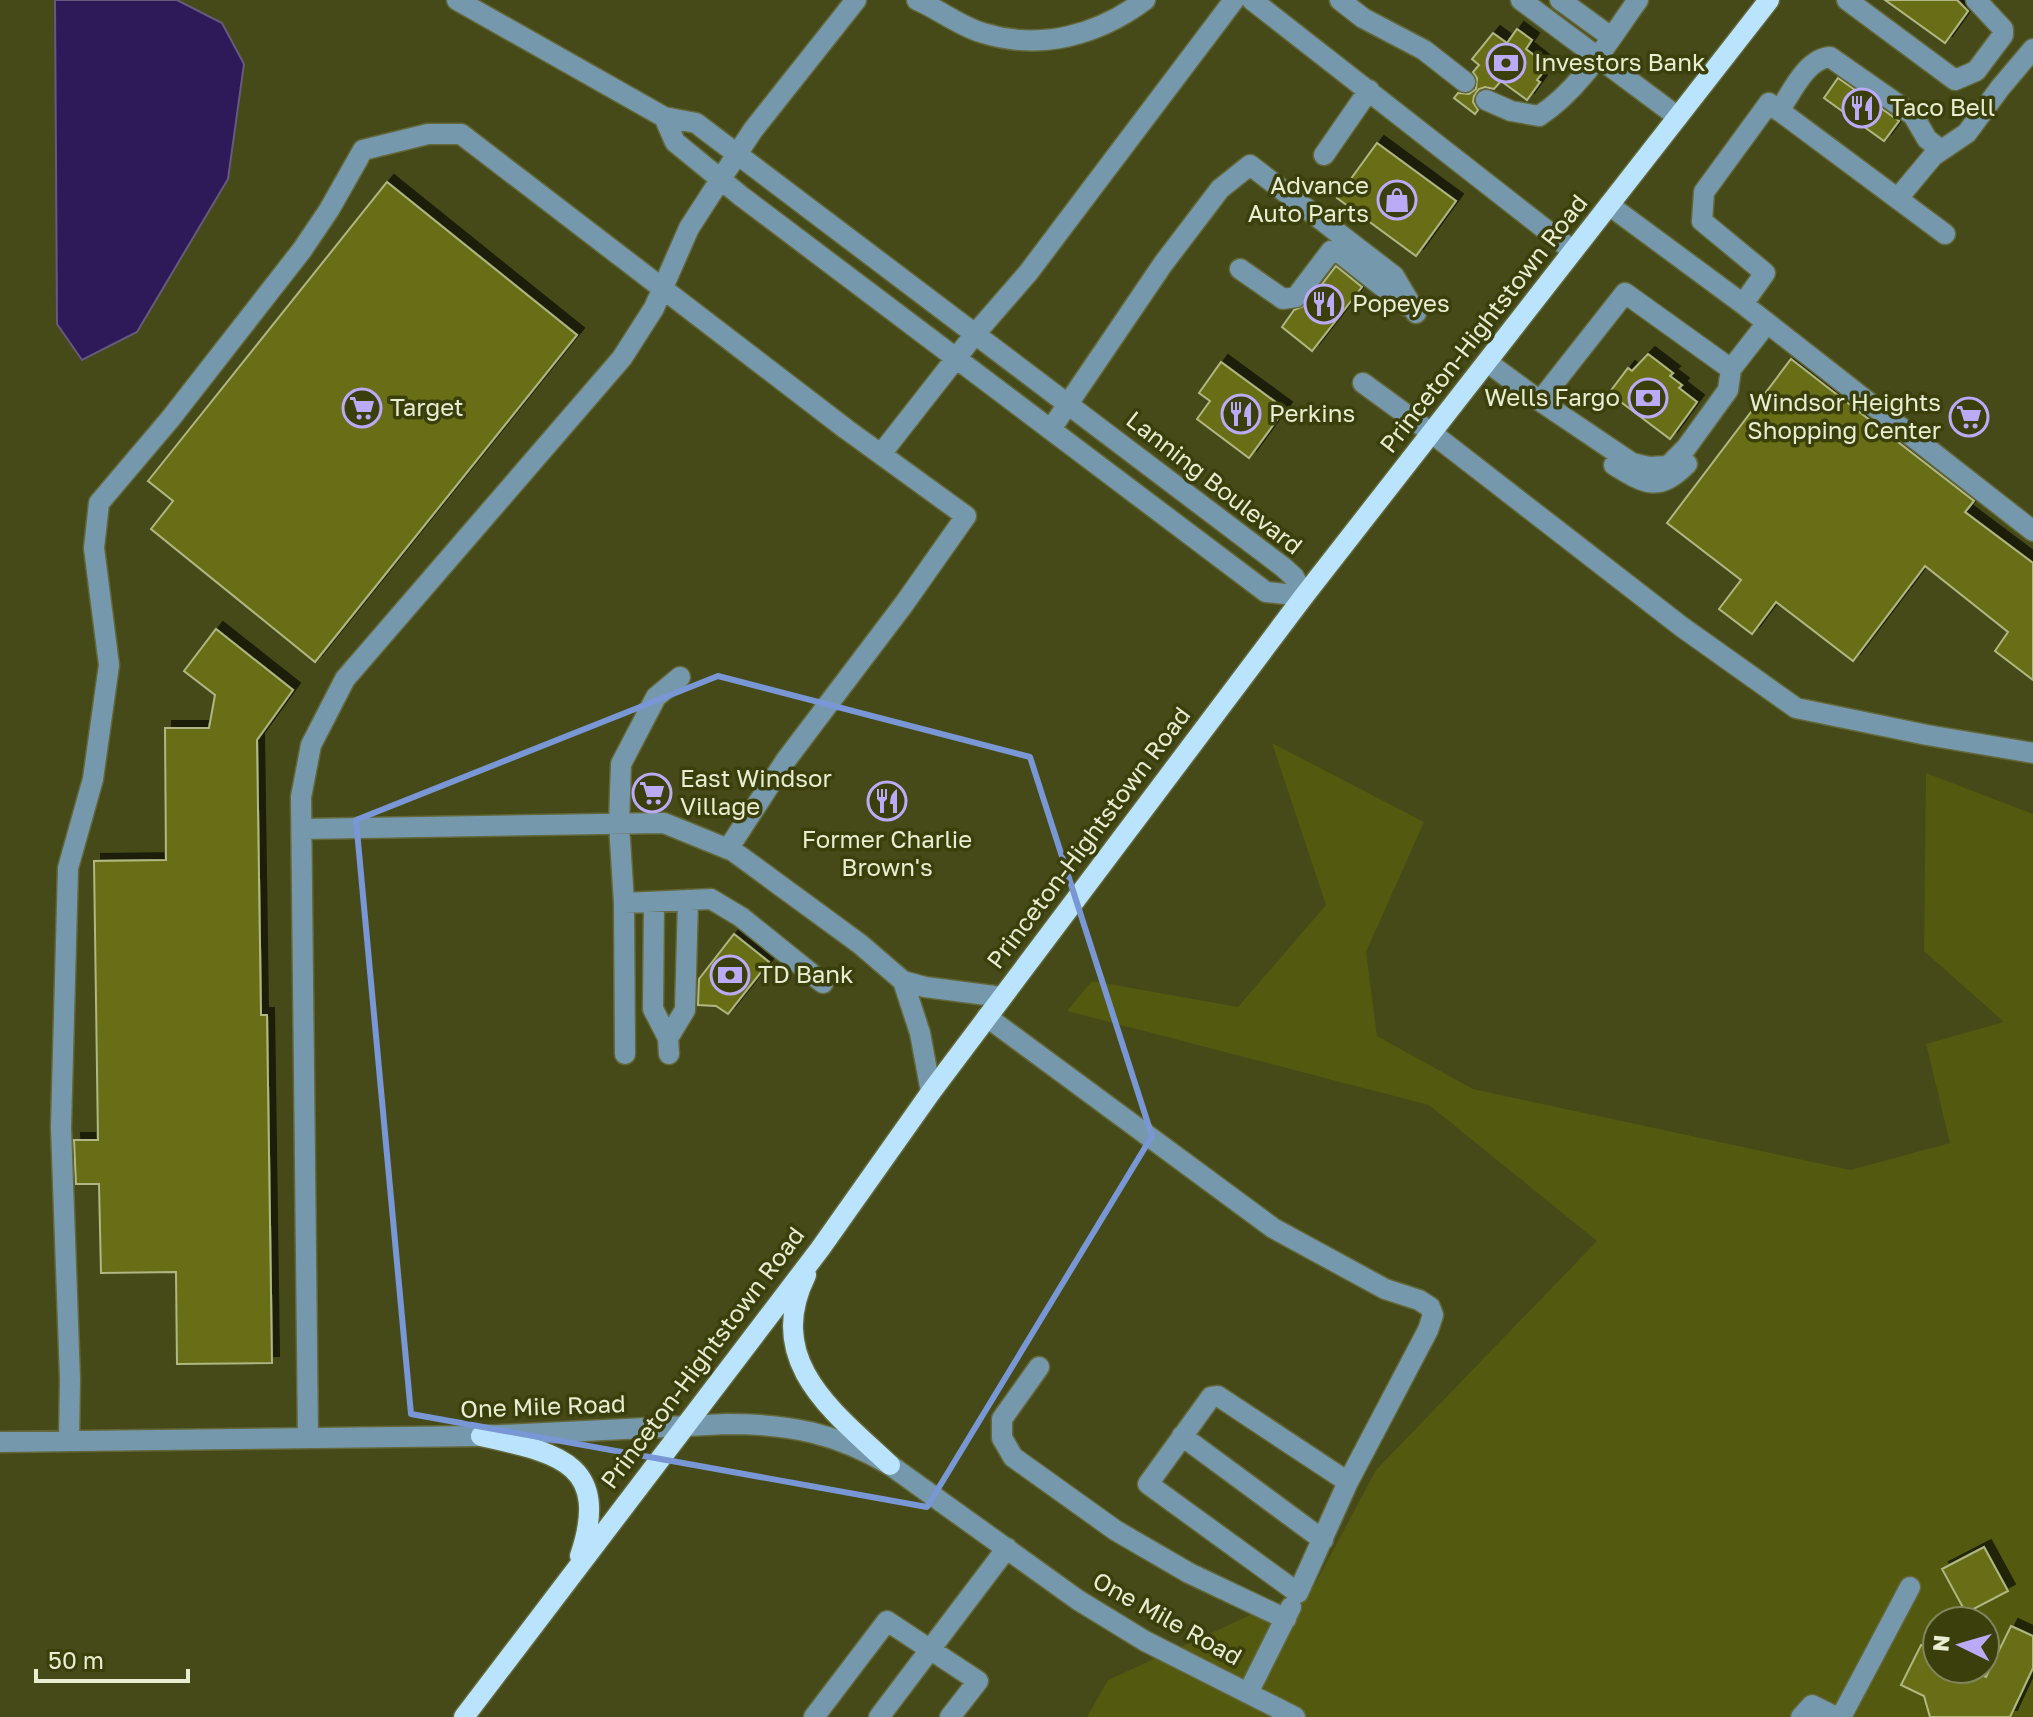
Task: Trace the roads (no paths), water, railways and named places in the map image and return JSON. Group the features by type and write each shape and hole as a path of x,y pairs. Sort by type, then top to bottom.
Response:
{"main road":[{"name":"Princeton-Hightstown Road","path":"464,1717 820,1249 931,1092 1304,596 1769,0"},
{"path":"820,1249 800,1287 794,1313 798,1357 820,1399 890,1465"},
{"path":"481,1436 540,1450 564,1460 575,1471 590,1504 586,1538 575,1572"}],"street":[{"name":"Lanning Boulevard","path":"457,0 664,117 696,123 1283,567 1294,577 1304,596"},
{"path":"308,1438 301,797 311,745 345,679 622,358 654,308 689,228 721,178 856,0"},
{"path":"917,0 982,33 1039,41 1098,29 1145,0"},
{"path":"881,454 975,334 1028,273 1234,0"},
{"path":"1252,0 1573,251"},
{"path":"1340,0 1363,18 1424,50 1465,82"},
{"path":"1521,0 1678,117"},
{"path":"1560,0 1611,37"},
{"path":"1486,100 1511,111 1539,116 1557,104 1597,57 1638,0"},
{"path":"1849,1 1955,80 1976,71 1997,44 2003,29 1976,0"},
{"path":"1898,198 1933,156 1967,133 2033,49"},
{"path":"1779,111 1809,68 1820,58 1830,57 1913,115 1927,139 1941,150"},
{"path":"1976,71 2000,88"},
{"path":"1324,155 1369,90"},
{"path":"1743,304 1765,273 1702,221 1704,192 1769,103 1945,234"},
{"name":"Lanning Boulevard","path":"664,117 675,142 741,196 1266,592 1304,596"},
{"path":"69,1441 70,1363 61,1127 68,868 93,779 109,665 94,548 99,503 171,418 302,250 363,150 428,134 461,134 966,516 786,760 728,849"},
{"path":"1051,429 1163,264 1220,189 1250,165 1394,276 1416,313 1341,254 1331,251 1296,297 1283,299 1240,269"},
{"path":"1609,205 1743,304 2033,531"},
{"path":"1540,401 1625,293 1731,369"},
{"path":"1487,362 1632,463 1649,467 1668,466 1686,448 1728,390 1731,369 1767,323"},
{"path":"1363,383 1682,627 1796,708 2033,753"},
{"path":"625,1054 624,903 619,824 621,764 656,697 680,677"},
{"path":"302,829 664,823 728,849 860,944 903,981 925,987 1002,997"},
{"path":"624,903 711,899 741,917 823,983"},
{"path":"671,901 685,1010 668,1046 653,1009 671,901"},
{"path":"903,981 920,1033 931,1092"},
{"path":"987,1017 1273,1228 1385,1289 1419,1300 1430,1307 1433,1315 1428,1330 1348,1482 1286,1619 1248,1693"},
{"path":"1039,1367 1002,1419 1002,1438 1013,1457 1115,1530 1189,1573 1286,1619"},
{"path":"1298,1593 1148,1484 1211,1397 1218,1396 1348,1482"},
{"name":"One Mile Road","path":"0,1442 481,1436 766,1424 801,1428 867,1451 1078,1600 1145,1641 1295,1717"},
{"path":"1182,1436 1323,1540"},
{"path":"879,1717 1007,1548"},
{"path":"1801,1717 1812,1705 1839,1717 1910,1587"},
{"path":"814,1717 887,1621 978,1681 950,1717"}],"place":[{"name":"Investors Bank","path":"1506,63"},
{"name":"Taco Bell","path":"1862,108"},
{"name":"Advance Auto Parts","path":"1397,200"},
{"name":"Popeyes","path":"1324,304"},
{"name":"Wells Fargo","path":"1648,398"},
{"name":"Target","path":"362,408"},
{"name":"Perkins","path":"1241,414"},
{"name":"Windsor Heights Shopping Center","path":"1969,417"},
{"name":"East Windsor Village","path":"652,793"},
{"name":"Former Charlie Brown's","path":"887,801"},
{"name":"TD Bank","path":"730,975"}]}
